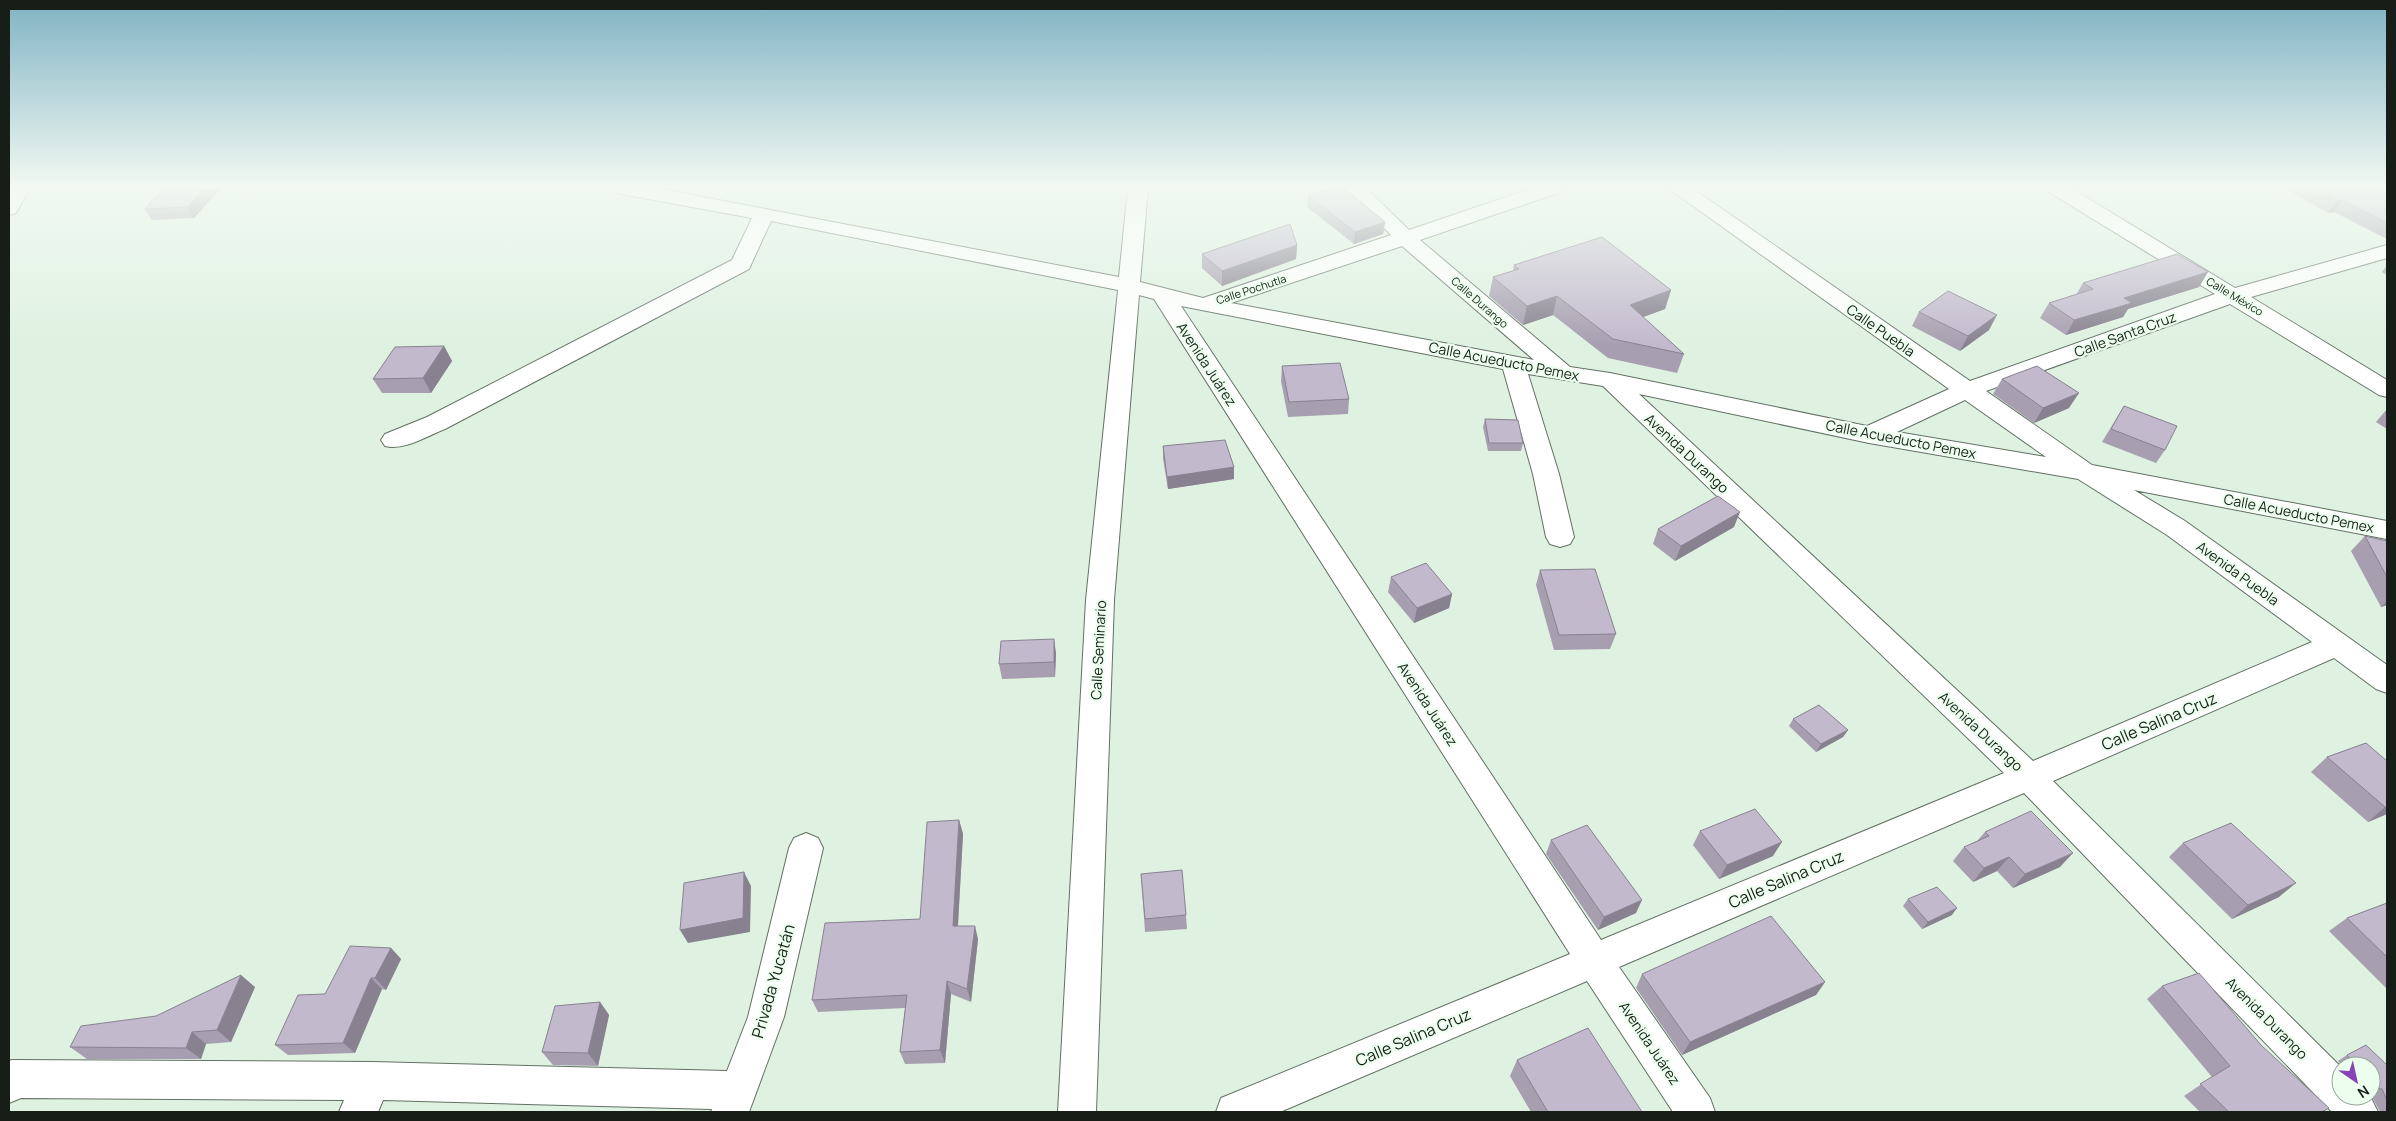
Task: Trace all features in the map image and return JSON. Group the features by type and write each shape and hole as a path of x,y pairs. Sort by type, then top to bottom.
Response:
{"street":[{"path":"394,440 436,423 741,264 752,240"},
{"name":"Calle Acueducto Pemex","path":"898,240 1130,286 1204,305 1563,373 1610,380 1869,435 2085,472 2387,530"},
{"name":"Calle Seminario","path":"1077,1112 1100,600 1134,240"},
{"name":"Calle Pochutla","path":"1204,305 1399,240"},
{"name":"Calle Durango","path":"1409,240 1563,373"},
{"name":"Calle Puebla","path":"1757,240 2085,472"},
{"name":"Calle México","path":"2143,240 2387,390"},
{"name":"Calle Santa Cruz","path":"1869,435 1967,390 2234,295 2387,251"},
{"name":"Avenida Juárez","path":"1162,294 1594,960 1696,1112"},
{"path":"1513,363 1546,474 1560,537"},
{"name":"Avenida Durango","path":"1610,380 2029,777 2331,1084"},
{"name":"Avenida Puebla","path":"2085,472 2176,528 2387,681"},
{"name":"Calle Salina Cruz","path":"1235,1112 2029,777 2336,644"},
{"name":"Privada Yucatán","path":"734,1101 766,1017 806,848"},
{"path":"10,1082 365,1097 734,1101"}],"building":[{"path":"1242,240 1295,240 1297,245 1222,271 1202,254"},
{"path":"1592,240 1606,240 1671,290 1630,305 1684,354 1613,339 1557,296 1527,306 1493,277 1519,269 1514,265"},
{"path":"2177,254 2208,272 2124,298 2132,303 2074,320 2049,303 2093,289 2083,283"},
{"path":"1948,291 1997,315 1968,336 1919,312"},
{"path":"444,346 423,378 373,379 395,347"},
{"path":"1340,363 1349,399 1289,402 1282,366"},
{"path":"2037,366 2079,393 2043,408 2002,379"},
{"path":"2124,406 2177,426 2165,450 2111,429"},
{"path":"1485,419 1518,420 1523,443 1489,443"},
{"path":"1225,440 1234,467 1167,477 1163,446"},
{"path":"1718,496 1740,512 1681,546 1658,529"},
{"path":"2365,536 2387,541 2387,577"},
{"path":"1426,563 1452,594 1417,608 1391,577"},
{"path":"1595,569 1616,634 1559,635 1540,570"},
{"path":"1054,639 1054,662 999,664 1001,641"},
{"path":"1819,705 1848,730 1821,744 1793,719"},
{"path":"2366,743 2387,761 2387,807 2327,757"},
{"path":"1755,809 1782,842 1727,865 1700,831"},
{"path":"2031,811 2073,853 2025,874 2009,857 1984,868 1964,847 1989,836 1985,832"},
{"path":"959,820 953,926 975,926 967,989 947,981 940,1050 900,1052 907,995 812,1000 825,923 920,919 927,822"},
{"path":"2231,823 2296,883 2248,905 2183,843"},
{"path":"1587,825 1642,900 1604,917 1551,840"},
{"path":"1182,870 1186,915 1145,919 1141,874"},
{"path":"744,872 743,918 680,930 684,883"},
{"path":"1937,887 1957,908 1928,922 1908,899"},
{"path":"2387,903 2387,957 2347,918"},
{"path":"1771,916 1825,982 1690,1042 1642,974"},
{"path":"350,946 391,948 375,978 371,978 343,1043 275,1045 298,995 325,994"},
{"path":"2199,973 2261,1045 2329,1108 2322,1112 2229,1112 2200,1084 2230,1066 2162,986"},
{"path":"241,975 217,1030 192,1032 186,1048 70,1047 81,1026 156,1016"},
{"path":"600,1002 588,1053 542,1052 555,1006"},
{"path":"1588,1028 1642,1112 1548,1112 1517,1060"},
{"path":"2366,1045 2378,1056 2348,1056"},
{"path":"2381,1059 2387,1065 2387,1100 2382,1089"}]}
